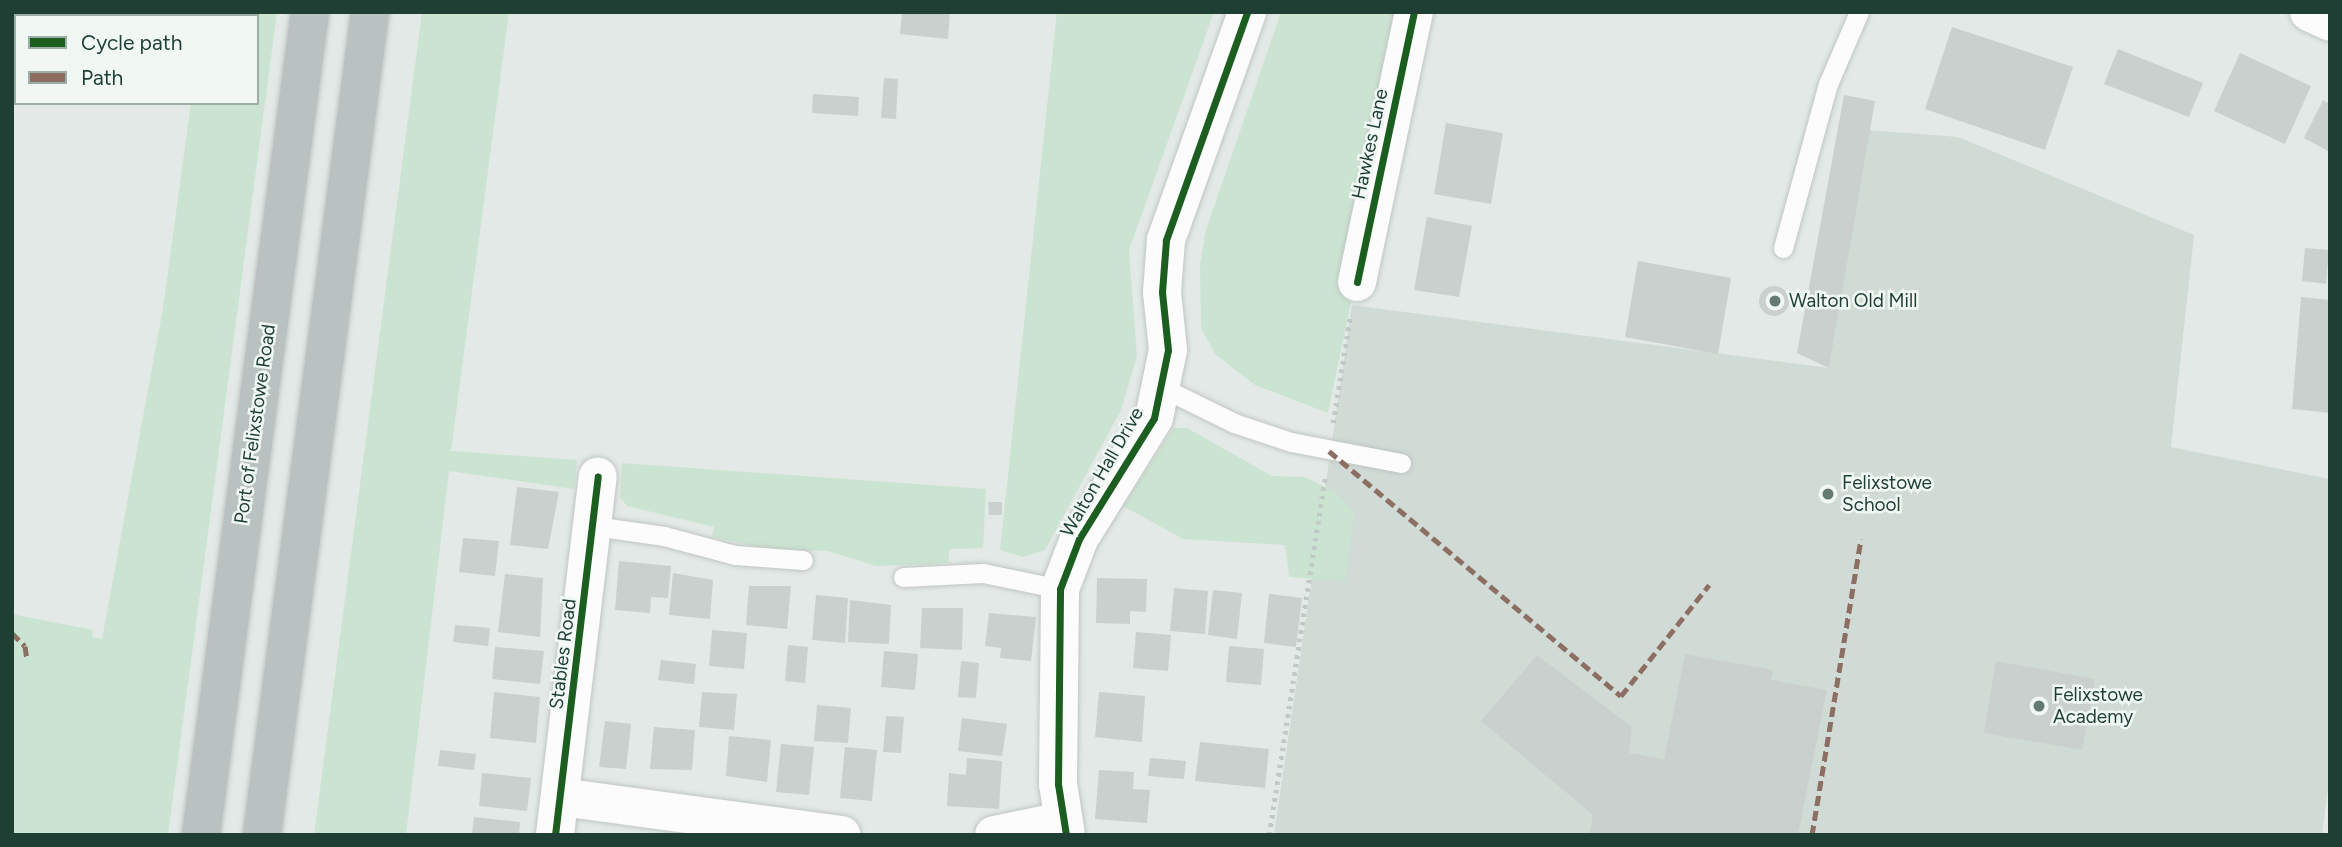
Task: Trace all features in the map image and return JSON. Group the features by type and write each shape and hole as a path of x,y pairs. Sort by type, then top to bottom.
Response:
{"highway":[{"name":"Port of Felixstowe Road","path":"201,835 310,12"},
{"path":"262,835 370,12"}],"street":[{"name":"Walton Hall Drive","path":"1064,828 1058,784 1060,589 1079,539 1154,418 1163,388 1168,350 1162,292 1166,240 1247,12"},
{"name":"Hawkes Lane","path":"1357,282 1414,12"},
{"path":"2309,12 2330,22"},
{"name":"Stables Road","path":"555,835 598,477"},
{"path":"561,797 841,835"},
{"path":"994,835 1064,828"}],"lane":[{"path":"1783,248 1828,84 1859,12"},
{"path":"1163,388 1234,422 1329,451 1401,463"},
{"path":"594,526 664,536 735,555 803,560"},
{"path":"903,577 983,573 1060,589"}],"path":[{"path":"1269,835 1357,282"}],"shaded area":[{"name":"Felixstowe School","path":"1869,130 1958,137 2194,235 2171,447 2330,479 2330,773 2322,835 1274,835 1352,305 1829,368"}],"green space":[{"path":"277,12 168,835 12,835 12,614 93,630 92,637 102,639 163,308 191,105 259,105 259,14 203,14"},
{"path":"422,12 509,12 451,451 577,460 574,489 449,471 406,835 314,835"},
{"path":"1057,12 1214,12 1129,250 1137,356 1121,410 1045,550 1023,557 1000,550"},
{"path":"1281,12 1411,12 1328,413 1255,385 1215,354 1201,328 1200,264 1206,230"},
{"path":"1174,428 1187,428 1272,476 1305,477 1337,493 1354,513 1345,581 1289,577 1285,545 1183,539 1123,506"},
{"path":"622,463 986,489 983,548 950,549 948,563 876,566 828,551 773,550 712,537 714,527 627,506 620,497"}],"building":[{"path":"902,12 950,12 948,39 900,34"},
{"path":"1952,27 2073,67 2045,150 1925,109"},
{"path":"2118,49 2203,83 2189,117 2104,84"},
{"path":"2240,53 2311,86 2285,144 2214,111"},
{"path":"884,78 898,79 896,119 881,118"},
{"path":"813,94 859,97 858,116 812,113"},
{"path":"1844,95 1875,101 1829,368 1797,353"},
{"path":"2323,100 2330,104 2330,152 2304,138"},
{"path":"1446,123 1503,133 1491,204 1434,194"},
{"path":"1427,217 1472,226 1459,297 1414,290"},
{"path":"2305,248 2329,250 2326,284 2302,281"},
{"path":"1638,261 1731,278 1718,354 1625,337"},
{"name":"Walton Old Mill","path":"1774,286 1785,290 1789,301 1785,312 1774,316 1763,312 1759,301 1763,290"},
{"path":"2301,297 2330,300 2330,413 2292,409"},
{"path":"517,487 559,492 548,549 510,545"},
{"path":"988,502 1002,502 1002,515 989,515"},
{"path":"463,538 499,541 495,576 459,572"},
{"path":"619,561 671,566 668,598 651,597 650,613 615,610"},
{"path":"673,573 713,580 710,619 669,615"},
{"path":"505,574 543,578 540,637 498,632"},
{"path":"1097,578 1147,579 1146,612 1130,611 1130,624 1096,623"},
{"path":"749,586 791,586 787,629 746,625"},
{"path":"1174,588 1208,591 1205,634 1170,631"},
{"path":"1213,590 1242,593 1237,639 1208,635"},
{"path":"1269,594 1302,598 1296,647 1264,643"},
{"path":"816,595 848,598 845,643 812,640"},
{"path":"850,600 891,605 889,644 848,642"},
{"path":"922,608 963,608 962,650 920,648"},
{"path":"989,613 1036,617 1031,661 1000,658 1001,648 985,646"},
{"path":"455,625 490,628 488,646 453,642"},
{"path":"712,630 747,633 744,669 709,666"},
{"path":"1136,632 1171,635 1168,671 1133,668"},
{"path":"788,645 808,647 805,683 785,681"},
{"path":"1229,646 1264,649 1261,685 1226,682"},
{"path":"495,647 544,651 540,684 492,679"},
{"path":"884,651 918,654 915,690 881,687"},
{"path":"1685,654 1773,670 1771,680 1827,690 1798,835 1589,835 1593,815 1481,721 1537,655 1632,727 1629,753 1664,759"},
{"path":"661,660 696,664 694,684 658,680"},
{"path":"961,661 979,663 976,698 958,697"},
{"name":"Felixstowe Academy","path":"1996,661 2095,679 2082,750 1984,733"},
{"path":"494,692 540,697 536,743 490,738"},
{"path":"702,692 737,694 734,730 699,727"},
{"path":"1099,692 1145,696 1142,742 1095,737"},
{"path":"817,705 851,708 848,743 814,741"},
{"path":"886,716 904,717 901,753 883,752"},
{"path":"962,718 1007,724 1002,756 958,751"},
{"path":"605,721 631,724 626,769 599,767"},
{"path":"654,727 695,730 692,770 650,769"},
{"path":"729,736 771,740 767,782 726,776"},
{"path":"1200,742 1269,749 1265,788 1195,781"},
{"path":"781,744 814,747 809,795 776,792"},
{"path":"845,747 877,750 872,801 840,798"},
{"path":"440,750 476,754 474,770 438,766"},
{"path":"967,758 1002,761 999,809 947,806 949,773 966,775"},
{"path":"1150,758 1186,761 1184,779 1148,776"},
{"path":"1099,770 1134,772 1133,789 1150,790 1147,823 1095,819"},
{"path":"482,773 531,778 527,811 479,806"},
{"path":"474,817 520,822 519,835 472,835"}],"marked path":[{"path":"1329,451 1621,696 1709,585"},
{"path":"1812,835 1861,539"},
{"path":"12,633 25,646 27,660"}],"cycle path":[{"path":"1066,835 1058,784 1060,589 1079,539 1154,418 1168,350 1162,292 1166,240 1247,12"},
{"path":"1357,282 1414,12"},
{"path":"555,835 598,477"}],"place":[{"name":"Walton Old Mill","path":"1775,301"},
{"name":"Felixstowe School","path":"1828,494"},
{"name":"Felixstowe Academy","path":"2039,706"}]}
